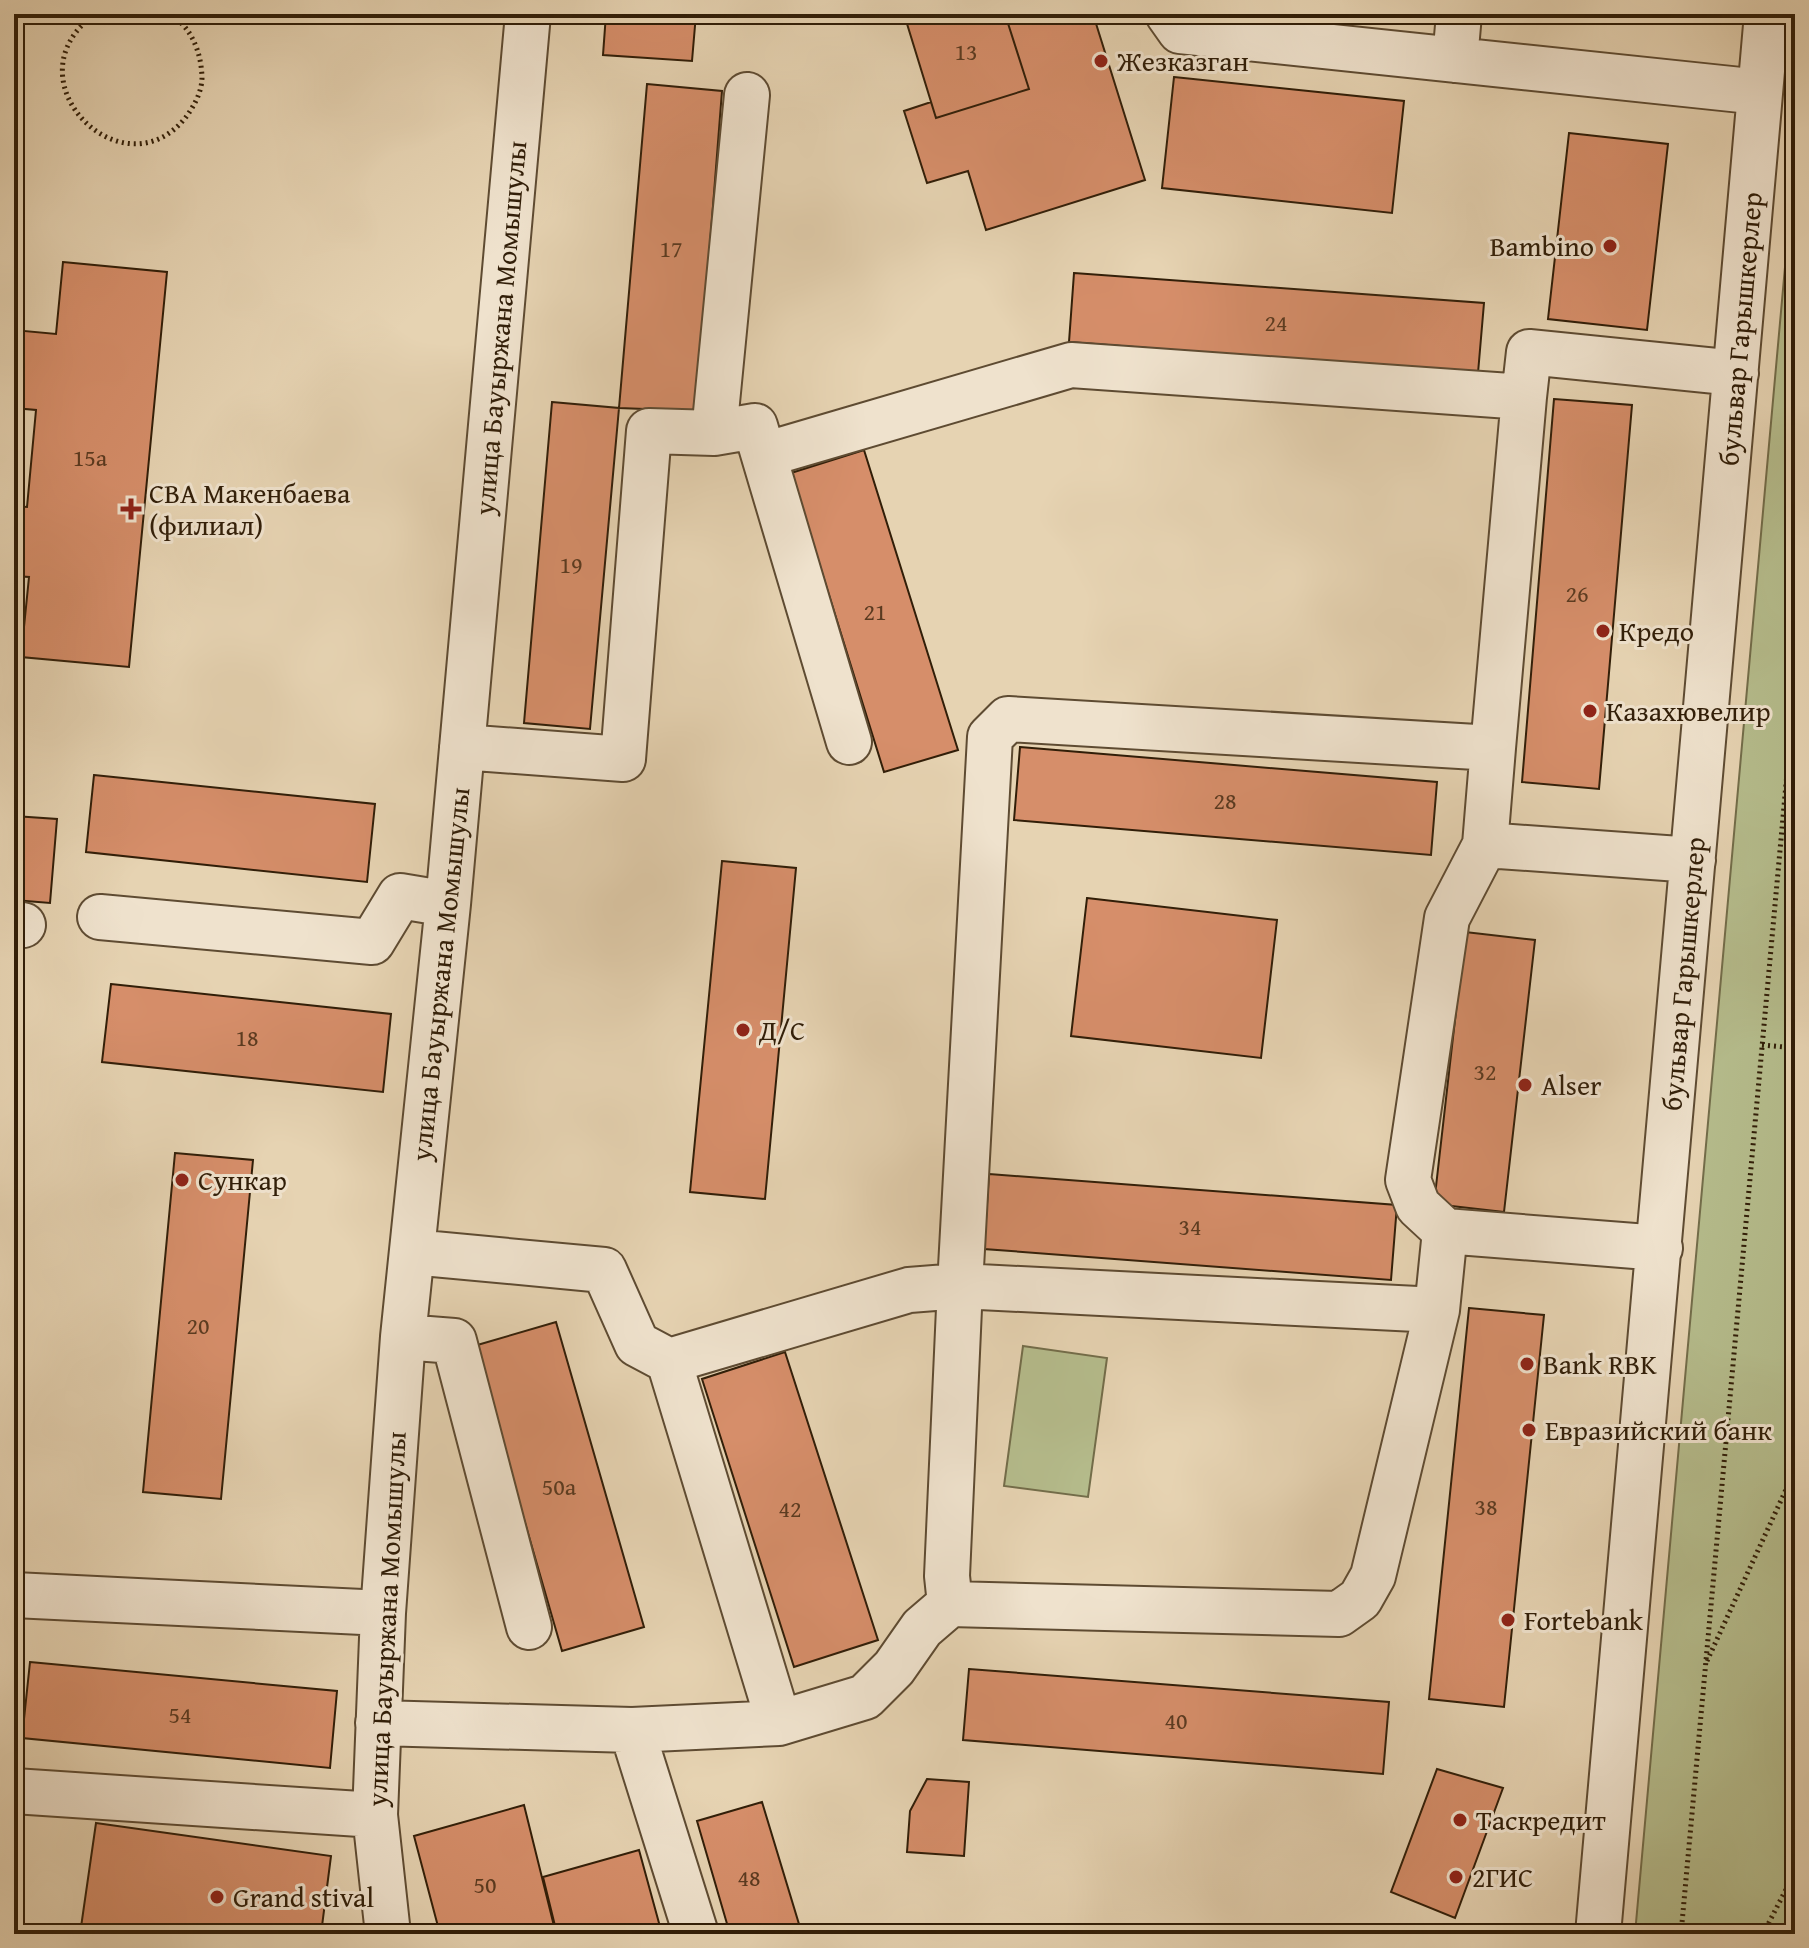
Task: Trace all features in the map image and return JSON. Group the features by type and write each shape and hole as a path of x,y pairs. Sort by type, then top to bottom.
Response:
{"street":[{"name":"улица Бауыржана Момышулы","path":"388,1934 375,1815 383,1613 403,1337 448,904 528,14"},
{"path":"1168,14 1180,31 1760,92"},
{"path":"1455,60 1459,14"},
{"name":"бульвар Гарышкерлер","path":"1598,1934 1767,14"},
{"path":"714,433 747,95"},
{"path":"1660,1248 1445,1231 1418,1206 1408,1180 1447,918 1485,845 1529,352 1736,373"},
{"path":"764,455 1071,365 1524,397"},
{"path":"462,747 623,759 649,431 714,433 755,426 849,742"},
{"path":"950,1604 947,1576 960,1286 990,737 998,725 1008,719 1493,748"},
{"path":"1485,845 1693,860"},
{"path":"100,917 372,942 400,896 448,904"},
{"path":"378,1723 632,1730 779,1723 865,1697 894,1668 922,1628 950,1604 1339,1614 1360,1599 1373,1576 1437,1310 1445,1231"},
{"path":"412,1252 604,1270 637,1344 669,1361 909,1290 960,1286 1437,1310"},
{"path":"403,1337 454,1341 529,1627"},
{"path":"669,1361 779,1723"},
{"path":"14,1595 383,1613"},
{"path":"632,1730 696,1934"},
{"path":"14,1791 375,1815"}],"path":[{"path":"78,14 84,22"},
{"path":"95,14 84,22 70,41 62,64 64,89 73,111 89,129 111,140 135,143 159,138 179,125 194,106 202,83 197,48 179,16 170,14"},
{"path":"1681,1934 1795,686"},
{"path":"1762,1045 1795,1048"},
{"path":"1705,1666 1795,1470"},
{"path":"1763,1934 1795,1872"}],"green space":[{"path":"1795,156 1795,1934 1635,1934"},
{"path":"1023,1346 1107,1358 1088,1497 1004,1486"}],"building":[{"path":"606,14 696,14 692,61 603,55"},
{"path":"904,14 1005,14 1029,89 936,118"},
{"path":"1005,14 1093,14 1145,180 986,230 968,171 927,183 904,111 931,102 936,118 1029,89"},
{"path":"1174,77 1404,101 1392,213 1162,188"},
{"path":"647,84 722,91 697,411 619,408"},
{"path":"1569,133 1668,144 1647,330 1548,319"},
{"path":"63,262 167,272 129,667 21,657 29,577 14,576 14,506 27,507 36,410 14,408 14,330 56,334"},
{"path":"1074,273 1484,303 1478,373 1069,342"},
{"path":"1554,399 1632,405 1599,789 1522,782"},
{"path":"552,402 619,408 590,729 524,723"},
{"path":"864,450 958,750 884,772 791,473"},
{"path":"1020,747 1437,782 1431,855 1014,820"},
{"path":"94,775 375,804 367,882 86,852"},
{"path":"14,816 57,819 50,903 14,900"},
{"name":"Д/С","path":"722,861 796,868 765,1199 690,1192"},
{"path":"1087,898 1277,920 1261,1058 1071,1036"},
{"path":"1465,932 1535,940 1504,1212 1434,1204"},
{"path":"111,984 391,1014 383,1092 102,1062"},
{"path":"175,1153 253,1160 221,1499 143,1492"},
{"path":"989,1174 1397,1205 1391,1280 984,1249"},
{"path":"1469,1308 1544,1315 1504,1707 1429,1699"},
{"path":"556,1322 644,1627 562,1651 474,1346"},
{"path":"785,1352 878,1640 794,1667 702,1379"},
{"path":"30,1662 337,1691 330,1768 22,1738"},
{"path":"969,1669 1389,1702 1383,1774 963,1740"},
{"path":"1437,1769 1503,1788 1455,1918 1391,1892"},
{"path":"927,1779 969,1782 964,1856 907,1852 910,1811"},
{"path":"762,1802 802,1934 730,1934 697,1821"},
{"path":"524,1805 556,1934 440,1934 414,1836"},
{"path":"96,1823 331,1856 321,1934 80,1934"},
{"path":"639,1850 662,1934 557,1934 543,1877"},
{"path":"945,1929 1041,1934 945,1934"}],"place":[{"name":"Жезказган","path":"1101,61"},
{"name":"Bambino","path":"1610,246"},
{"name":"СВА Макенбаева (филиал)","path":"131,509"},
{"name":"Кредо","path":"1603,631"},
{"name":"Казахювелир","path":"1590,711"},
{"name":"Д/С","path":"743,1030"},
{"name":"Alser","path":"1525,1085"},
{"name":"Сункар","path":"182,1180"},
{"name":"Bank RBK","path":"1527,1364"},
{"name":"Евразийский банк","path":"1529,1430"},
{"name":"Fortebank","path":"1508,1620"},
{"name":"Таскредит","path":"1460,1820"},
{"name":"2ГИС","path":"1456,1877"},
{"name":"Grand stival","path":"217,1897"}]}
